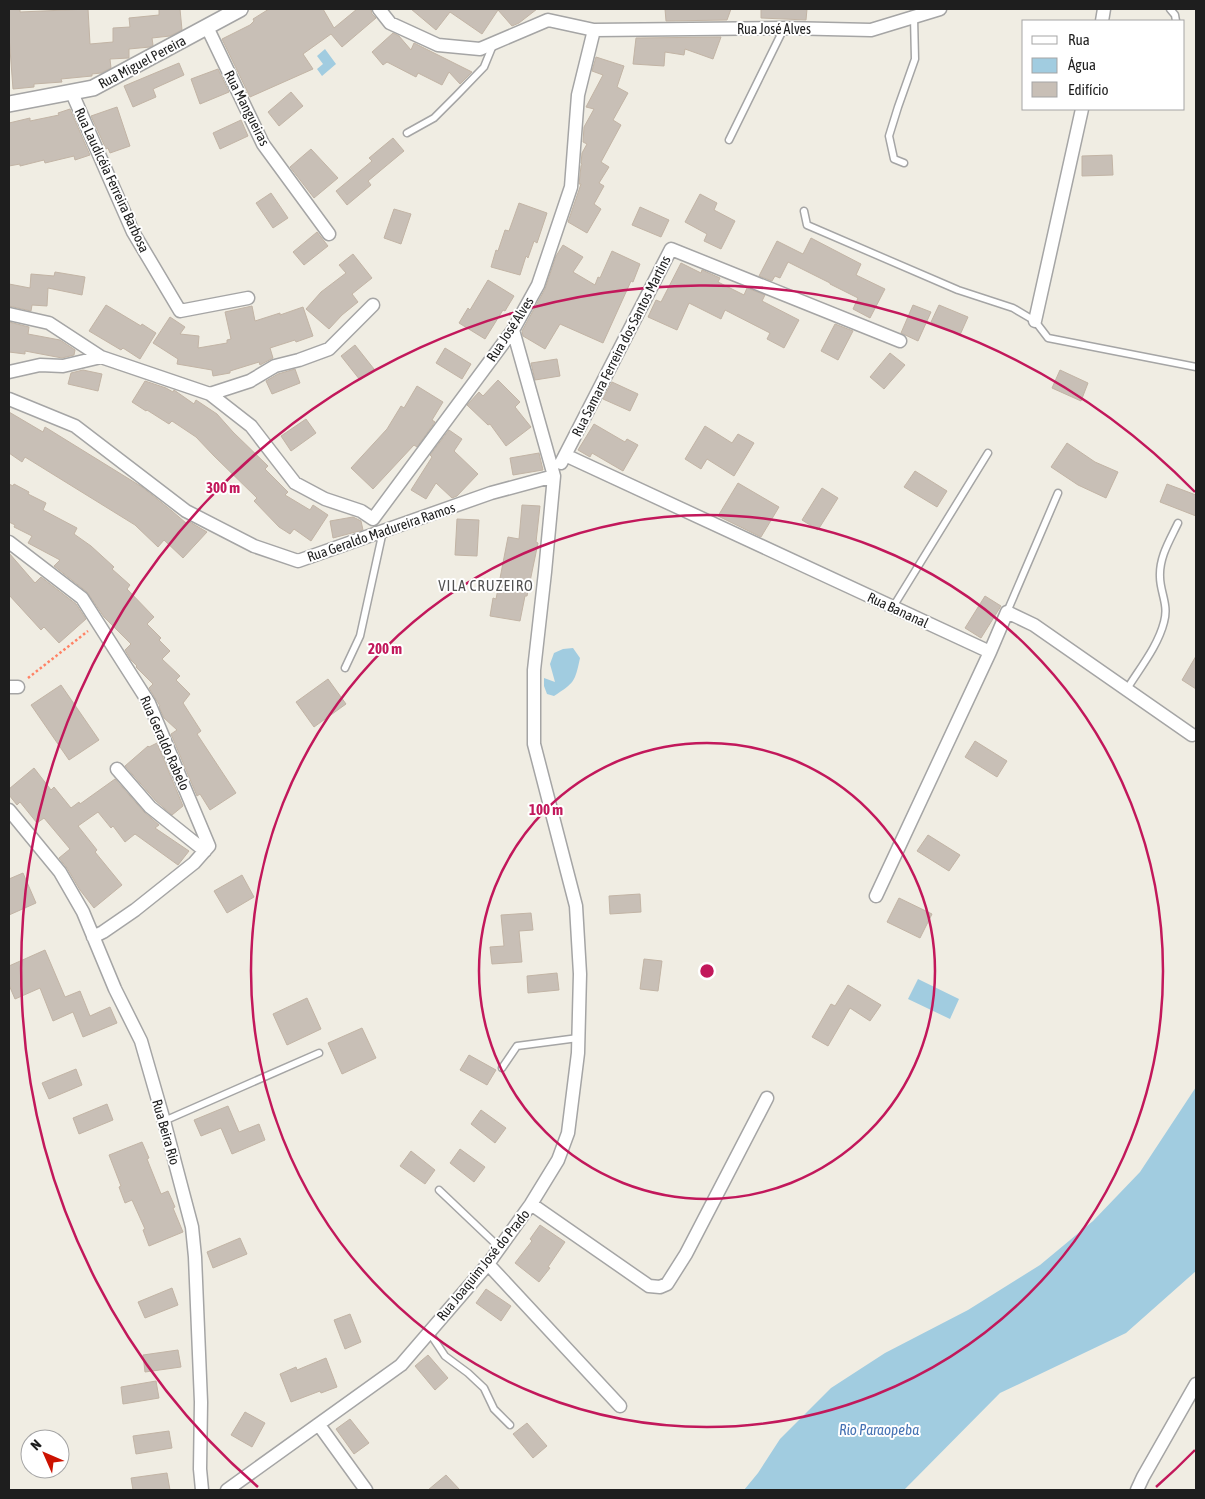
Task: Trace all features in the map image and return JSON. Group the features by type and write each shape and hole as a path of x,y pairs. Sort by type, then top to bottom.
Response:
{"street":[{"name":"Rua Miguel Pereira","path":"9,104 93,88 240,9"},
{"path":"379,9 390,23 438,44 480,49 548,20 594,30"},
{"name":"Rua José Alves","path":"374,519 513,330 538,286 571,187 578,95 594,30 784,28 871,30 940,9"},
{"name":"Rua Mangueiras","path":"207,26 263,144 329,234"},
{"name":"Rua Laudicéia Ferreira Barbosa","path":"72,93 133,232 180,310 248,298"},
{"path":"1035,321 1082,110"},
{"name":"Rua Samara Ferreira dos Santos Martins","path":"554,476 671,249 900,341"},
{"path":"210,394 250,381 275,366 329,349 374,305"},
{"path":"9,314 49,323 101,357 210,394 251,426 295,483 325,499 361,511 374,519 370,536"},
{"name":"Rua Joaquim José do Prado","path":"227,1490 401,1365 500,1248 531,1204 558,1160 568,1133 578,1038 580,974 576,906 534,744 534,670 546,572 554,476 513,330"},
{"path":"9,372 40,365 63,366 101,357"},
{"name":"Rua Geraldo Madureira Ramos","path":"9,399 75,426 186,511 254,546 298,561 491,493 554,476"},
{"name":"Rua Bananal","path":"565,455 990,652"},
{"name":"Rua Geraldo Rabelo","path":"9,542 82,598 149,703 209,846 205,851"},
{"path":"876,896 1007,612 1034,625 1192,735"},
{"path":"93,936 103,932 165,887 194,863 205,851 150,807 117,769"},
{"name":"Rua Beira Rio","path":"9,810 60,872 83,912 115,989 140,1041 164,1121 192,1227 197,1278 201,1402 200,1470 202,1490"},
{"path":"531,1204 649,1286 660,1287 667,1284 686,1254 767,1098"},
{"path":"488,1264 620,1406"},
{"path":"1137,1490 1196,1384"},
{"path":"319,1425 366,1490"}],"lane":[{"path":"1170,9 1175,15 1176,20"},
{"path":"904,163 894,159 889,136 915,59 914,17"},
{"path":"729,140 784,28"},
{"path":"407,133 434,118 464,88 484,67 493,44"},
{"path":"804,211 807,225 958,290 1013,308 1035,321 1048,338 1196,367"},
{"path":"893,607 988,453"},
{"path":"1007,612 1058,492"},
{"path":"1127,689 1156,642 1165,621 1166,601 1160,578 1162,556 1178,523"},
{"path":"344,668 360,636 383,531"},
{"path":"502,1068 517,1046 578,1038"},
{"path":"164,1121 319,1053"},
{"path":"439,1190 500,1248"},
{"path":"429,1332 445,1356 484,1388 494,1409 510,1425"}],"path":[{"path":"13,687 98,624"}],"water":[{"path":"325,49 336,64 322,76 317,69 323,64 317,56"},
{"path":"573,648 580,658 573,681 554,696 547,694 544,678 555,682 550,664 554,653 563,649"},
{"path":"918,979 959,999 950,1019 908,999"},
{"name":"Rio Paraopeba","path":"1196,1087 1196,1271 1126,1333 1000,1393 904,1490 744,1490 758,1473 780,1439 831,1388 885,1353 968,1310 1040,1265 1093,1221 1140,1172"}],"building":[{"path":"9,9 20,9 20,12 88,9 90,44 113,42 113,28 130,27 129,18 159,15 159,9 180,9 182,30 170,36 152,38 153,45 150,47 129,49 129,58 110,59 111,68 101,73 92,74 92,76 61,79 62,82 34,84 34,87 13,89"},
{"path":"269,9 323,9 334,28 357,9 371,9 372,14 376,18 342,47 331,34 303,54 313,69 250,97 222,39 250,25 254,21 253,19"},
{"path":"411,9 537,9 512,26 498,10 482,34 450,12 436,30"},
{"path":"665,9 731,9 727,20 666,21"},
{"path":"761,9 807,9 806,20 761,18"},
{"path":"393,33 399,36 411,50 414,43 472,72 460,84 449,72 442,85 418,73 416,77 387,62 383,65 372,52"},
{"path":"721,37 713,59 685,49 684,55 665,52 664,66 633,64 636,38"},
{"path":"596,57 624,66 617,87 628,93 613,120 621,125 601,162 609,167 599,183 604,186 594,204 601,209 587,233 568,222 581,184 579,184 582,153 587,144 583,142 584,127 594,109 586,107 603,75 592,71"},
{"path":"179,63 184,75 153,89 156,97 133,107 124,86"},
{"path":"218,69 229,92 200,104 191,79"},
{"path":"291,92 303,106 279,126 268,112"},
{"path":"117,107 130,146 110,153 108,148 106,149 91,116"},
{"path":"70,109 90,155 75,160 74,156 45,163 44,160 20,166 20,164 9,166 9,123 30,118 30,121 59,115 58,113"},
{"path":"241,120 248,136 220,149 213,133"},
{"path":"393,138 404,151 368,181 371,185 347,205 336,191 372,161 369,158"},
{"path":"311,149 338,178 314,198 290,167"},
{"path":"1112,155 1113,175 1082,176 1082,156"},
{"path":"271,193 288,218 273,228 256,203"},
{"path":"700,194 717,203 714,210 735,221 721,249 704,241 707,234 685,222"},
{"path":"519,203 547,213 537,243 534,241 528,258 526,256 520,275 491,267 496,250 498,251 505,230 509,231"},
{"path":"640,207 669,220 661,237 632,225"},
{"path":"394,209 411,214 401,244 384,238"},
{"path":"317,232 328,246 304,265 293,252"},
{"path":"811,238 861,264 856,275 885,289 870,318 853,309 858,298 788,262 780,278 775,276 772,281 759,276 777,241 803,254"},
{"path":"563,245 583,257 573,272 595,285 612,251 640,264 603,343 560,324 545,349 523,336 522,331 545,289 556,256"},
{"path":"353,254 372,278 352,294 358,302 329,329 306,309 321,292 346,273 339,265"},
{"path":"681,263 701,273 702,270 720,278 718,282 744,295 747,288 765,295 762,301 799,320 784,348 767,339 770,333 725,310 721,319 689,303 677,330 648,317 656,300 661,302"},
{"path":"55,272 85,277 82,295 48,288 47,306 32,305 31,311 9,306 9,284 30,288 31,274 54,276"},
{"path":"488,280 514,296 485,339 459,323 468,308 470,310"},
{"path":"106,305 156,333 140,359 89,331"},
{"path":"913,305 931,312 918,341 901,333"},
{"path":"939,305 968,317 960,335 931,322"},
{"path":"252,306 255,321 303,307 313,336 270,348 273,358 260,365 259,362 230,371 230,373 213,376 212,370 177,364 178,359 153,343 170,317 185,327 180,334 199,336 198,348 227,343 227,340 231,339 225,312"},
{"path":"9,322 29,327 28,334 60,340 75,350 74,355 62,358 25,351 25,354 9,352"},
{"path":"835,324 853,331 838,360 821,351"},
{"path":"355,345 374,369 360,380 341,356"},
{"path":"445,348 471,364 462,379 436,363"},
{"path":"890,353 905,365 884,389 870,377"},
{"path":"557,359 560,376 535,380 531,363"},
{"path":"295,369 300,383 272,394 266,381 278,374"},
{"path":"83,370 102,374 98,391 68,384 71,373"},
{"path":"1060,370 1088,383 1081,401 1052,388"},
{"path":"498,380 520,402 515,407 531,427 506,446 490,424 488,425 467,405 479,392 483,396"},
{"path":"145,381 173,392 174,390 194,404 196,400 217,414 268,466 265,469 288,492 285,495 310,510 313,505 328,515 311,541 294,529 290,534 279,527 254,501 257,498 196,437 172,421 169,424 132,402"},
{"path":"612,382 638,394 630,411 603,399"},
{"path":"417,386 443,402 432,420 435,422 417,447 414,445 373,489 351,468 387,429 401,406 404,408"},
{"path":"9,412 43,432 45,427 142,487 186,523 188,521 207,532 183,558 164,540 158,547 135,525 25,457 22,462 9,453"},
{"path":"306,419 316,433 291,451 281,436"},
{"path":"594,424 625,442 627,439 638,445 623,471 592,453 590,457 578,450"},
{"path":"705,426 732,443 738,434 754,443 734,476 707,459 701,469 685,459"},
{"path":"449,430 462,439 454,451 478,474 457,496 452,498 436,483 426,499 411,490 432,457 430,455"},
{"path":"1067,443 1095,462 1118,472 1106,498 1078,485 1051,467"},
{"path":"539,453 543,470 513,475 510,458"},
{"path":"915,471 947,491 937,507 904,487"},
{"path":"738,483 779,507 761,537 718,516"},
{"path":"9,484 13,486 14,484 46,503 43,510 77,528 74,534 91,546 114,567 112,569 130,585 127,589 154,617 147,624 161,638 159,640 170,651 162,659 180,676 176,680 190,694 183,703 201,731 197,734 236,793 210,810 200,794 197,796 171,734 177,730 164,718 160,706 149,688 153,684 136,667 125,650 131,644 104,617 87,592 54,566 60,560 28,543 32,536 14,527 15,525 9,522"},
{"path":"1167,484 1196,495 1196,516 1160,502"},
{"path":"822,488 838,498 818,530 802,520"},
{"path":"522,505 540,506 536,542 538,543 520,621 490,616 493,598 496,599 508,537 519,539"},
{"path":"353,517 361,521 363,530 333,538 330,521"},
{"path":"457,519 479,520 477,556 455,555"},
{"path":"9,553 35,583 41,577 76,604 86,619 59,643 44,627 41,630 9,595"},
{"path":"985,596 1001,606 981,638 965,628"},
{"path":"1196,656 1196,689 1182,680"},
{"path":"328,679 346,704 314,727 296,702"},
{"path":"61,685 99,740 69,760 31,705"},
{"path":"975,741 1007,761 997,777 965,757"},
{"path":"157,743 183,806 172,815 156,801 125,766 148,746"},
{"path":"34,768 51,790 54,787 71,808 79,802 80,804 115,779 144,812 159,825 155,828 189,851 178,865 135,834 125,842 113,826 111,828 98,812 78,826 97,850 95,852 122,885 94,908 59,858 70,849 44,818 37,823 20,802 17,805 9,795 9,789"},
{"path":"928,835 960,855 949,871 917,851"},
{"path":"23,873 36,903 9,915 9,879"},
{"path":"242,875 254,897 227,913 214,891"},
{"path":"640,894 641,912 610,914 609,896"},
{"path":"899,898 932,914 920,938 887,922"},
{"path":"531,913 533,930 519,931 522,962 492,964 490,947 504,946 501,915"},
{"path":"45,950 65,997 80,991 90,1016 110,1007 117,1023 83,1037 73,1012 53,1021 40,988 15,999 9,985 9,966"},
{"path":"644,959 662,961 658,991 640,989"},
{"path":"557,973 559,990 528,993 527,976"},
{"path":"848,985 881,1005 870,1021 850,1008 828,1046 812,1037 831,1004 835,1006"},
{"path":"307,998 321,1029 287,1045 273,1014"},
{"path":"362,1028 376,1058 342,1074 328,1043"},
{"path":"469,1055 496,1070 487,1085 460,1070"},
{"path":"76,1069 82,1085 49,1099 42,1083"},
{"path":"107,1104 113,1120 79,1134 73,1118"},
{"path":"228,1106 239,1132 259,1124 265,1140 232,1154 221,1128 201,1136 194,1120"},
{"path":"481,1110 506,1128 495,1143 471,1124"},
{"path":"142,1142 161,1194 168,1191 183,1232 149,1246 143,1230 145,1229 132,1200 125,1203 119,1187 121,1186 109,1155"},
{"path":"460,1149 485,1167 474,1182 450,1163"},
{"path":"411,1151 435,1170 425,1184 400,1166"},
{"path":"540,1225 565,1242 548,1267 550,1268 539,1282 515,1263 532,1241 530,1239"},
{"path":"240,1238 247,1254 213,1268 207,1252"},
{"path":"172,1288 178,1305 145,1318 138,1302"},
{"path":"486,1289 511,1306 501,1321 476,1303"},
{"path":"350,1314 361,1342 345,1349 334,1320"},
{"path":"178,1350 181,1367 145,1372 143,1355"},
{"path":"428,1355 448,1378 435,1390 415,1366"},
{"path":"326,1358 337,1387 291,1402 280,1374 296,1367 297,1370"},
{"path":"156,1381 159,1398 123,1404 121,1387"},
{"path":"245,1412 265,1423 252,1447 231,1435"},
{"path":"350,1419 369,1443 354,1454 336,1429"},
{"path":"527,1423 547,1446 533,1458 513,1434"},
{"path":"169,1431 172,1448 136,1454 133,1436"},
{"path":"167,1473 170,1490 133,1490 131,1478"},
{"path":"446,1475 460,1490 428,1490"}],"district":[{"name":"VILA CRUZEIRO","path":"486,585"}]}
